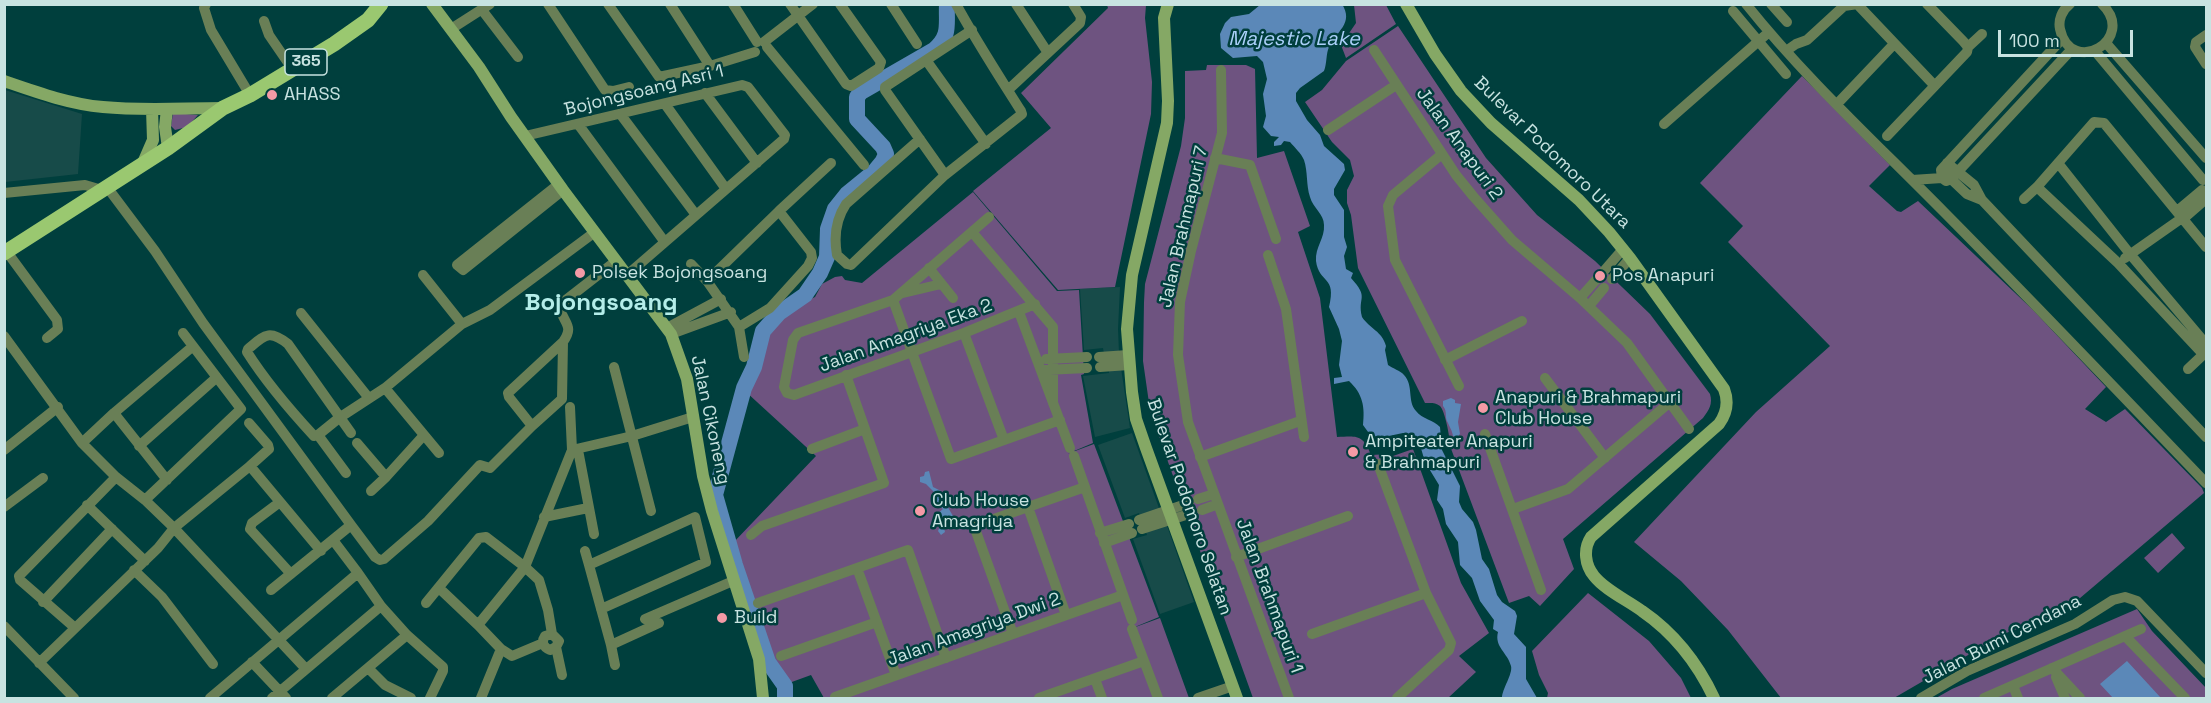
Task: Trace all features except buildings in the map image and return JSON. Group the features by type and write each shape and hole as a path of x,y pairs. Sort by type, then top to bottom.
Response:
{"main road":[{"name":"365","path":"6,253 168,148 223,108 293,70 352,32 368,20 381,4"}],"street":[{"path":"206,4 204,8 211,30 250,95"},
{"name":"Jalan Cikoneng","path":"432,4 479,67 561,187 669,331 687,379 703,476 712,511 759,659 763,699"},
{"path":"548,4 605,90 613,91 629,87"},
{"path":"608,4 659,77 710,66 761,45 813,4"},
{"path":"670,4 710,66"},
{"path":"733,4 761,45 864,165"},
{"path":"790,4 846,84 851,86 879,68 881,62 840,4"},
{"path":"891,4 917,44"},
{"path":"921,139 846,204 840,213 835,245 837,255 847,264 851,265 945,175 1022,114 956,4"},
{"path":"1016,4 1048,53"},
{"path":"1008,90 1082,20 1073,4"},
{"name":"Bulevar Podomoro Selatan","path":"1168,4 1164,18 1167,123 1132,275 1127,329 1129,360 1136,419 1234,695"},
{"name":"Bulevar Podomoro Utara","path":"1406,4 1434,54 1461,91 1491,123 1579,200 1627,253 1724,389 1728,399 1719,424 1591,537 1587,543 1586,560 1589,568 1602,584 1650,616 1669,633 1706,680 1714,699"},
{"path":"1746,4 1786,51 2206,483"},
{"path":"1771,4 1787,22"},
{"path":"1927,4 1968,48"},
{"path":"1786,51 1807,40 1844,6 1858,5 1934,85"},
{"path":"2065,6 2059,23 2062,39 2072,49 2083,52 2095,51 2106,43 2111,34 2113,24 2104,5"},
{"path":"451,29 486,7 518,57"},
{"path":"1733,11 1786,74"},
{"path":"264,21 269,35 293,70"},
{"path":"945,175 885,87 972,30"},
{"path":"1664,124 1769,32"},
{"path":"1887,136 1982,34"},
{"path":"2206,35 2196,42 2195,47 2206,64"},
{"path":"1948,172 2062,39"},
{"path":"2106,43 2206,158"},
{"path":"1837,104 1894,44"},
{"path":"1912,180 1948,172 2072,49"},
{"name":"Jalan Anapuri 2","path":"1374,50 1442,154 1473,196 1512,240 1589,306 1627,344 1689,429"},
{"path":"2095,51 2205,188 2181,216 2118,263"},
{"path":"926,60 986,144"},
{"path":"2114,73 2125,64"},
{"name":"Jalan Brahmapuri 7","path":"1216,499 1188,422 1178,356 1180,313 1191,251 1222,133 1221,70"},
{"path":"4,81 68,101 101,107 152,110 223,108"},
{"name":"Bojongsoang Asri 1","path":"525,136 746,85 785,135 784,139 757,163 627,275"},
{"path":"1328,130 1396,85"},
{"path":"705,93 757,163"},
{"path":"665,104 726,189"},
{"path":"166,109 165,128 168,148"},
{"path":"143,164 153,140 152,110"},
{"path":"621,115 696,215"},
{"path":"2024,199 2094,122 2104,123 2206,247"},
{"path":"578,124 664,242"},
{"path":"1442,154 1393,195 1388,206 1395,260 1459,386"},
{"path":"1215,158 1250,165 1276,239"},
{"path":"707,281 831,163"},
{"path":"2058,163 2205,350"},
{"path":"1948,172 1974,185 1982,200 2206,437"},
{"path":"4,193 85,185 105,188 154,251 203,323 351,525 375,557 380,560 428,521 480,465 490,468 562,399 563,342"},
{"path":"561,187 463,270 458,265 561,187"},
{"path":"2037,187 2118,263 2205,350"},
{"path":"740,327 771,308 808,266 812,258 811,252 779,211"},
{"path":"896,296 988,217"},
{"path":"351,433 339,418 288,344 271,334 258,340 247,352 314,436 318,435 339,418 385,388 462,324 490,310 595,232"},
{"path":"972,232 1053,327 1046,365"},
{"path":"6,253 57,320 58,329 47,338"},
{"path":"1604,271 1627,253"},
{"path":"1612,279 1627,253"},
{"path":"1269,255 1286,309 1304,437"},
{"path":"532,426 508,393 563,342 569,331 560,309 562,303 616,261"},
{"path":"691,264 707,281 740,327 744,357"},
{"path":"929,268 953,298"},
{"path":"423,275 462,324"},
{"path":"896,296 941,284"},
{"path":"1580,298 1600,284 1589,306"},
{"path":"896,296 912,351 951,459 1060,420"},
{"name":"Jalan Amagriya Eka 2","path":"896,296 798,333 793,340 784,387 787,393 794,395 964,333 1035,304"},
{"path":"669,331 721,299"},
{"path":"669,331 731,312"},
{"path":"1019,312 1046,365 1053,403 1085,487 1158,699"},
{"path":"301,313 368,398"},
{"path":"1445,360 1522,321"},
{"path":"145,500 241,409 183,333"},
{"path":"964,333 1004,440"},
{"path":"4,336 58,407 82,443 116,477 145,500 174,528 306,669"},
{"path":"82,443 192,347"},
{"path":"2188,369 2205,350"},
{"path":"1099,362 1129,360"},
{"path":"1046,365 1087,362"},
{"path":"614,367 651,511"},
{"path":"751,535 762,526 884,483 846,375"},
{"path":"139,446 216,378"},
{"path":"1545,378 1605,458"},
{"path":"385,388 439,453"},
{"path":"1514,509 1568,489 1669,403"},
{"path":"4,450 58,407"},
{"path":"570,407 575,450 594,534"},
{"path":"114,413 167,480"},
{"path":"575,450 632,436 693,417"},
{"path":"1200,457 1300,421"},
{"path":"39,663 145,561 174,528 269,449 249,423"},
{"path":"812,449 865,429"},
{"path":"1485,434 1542,590"},
{"path":"318,435 346,473"},
{"path":"371,491 424,435"},
{"path":"357,443 386,477"},
{"path":"478,625 525,567 544,517 575,450"},
{"path":"1378,464 1426,593 1451,643 1449,650 1397,699"},
{"path":"250,466 321,551"},
{"path":"74,627 43,602 20,580 19,576 116,477"},
{"path":"4,507 44,478"},
{"path":"1013,634 974,526 1085,487"},
{"path":"1102,538 1216,499"},
{"name":"Jalan Brahmapuri 1","path":"1216,499 1289,699"},
{"path":"280,502 250,528 291,574"},
{"path":"87,505 145,561"},
{"path":"1028,507 1066,615"},
{"path":"544,517 588,508"},
{"path":"589,565 712,511"},
{"path":"1236,557 1348,516"},
{"path":"601,609 706,562 695,517"},
{"path":"271,590 351,525"},
{"path":"43,602 112,529"},
{"path":"426,603 483,536 539,580 544,592 552,634 557,638 556,647 562,675"},
{"path":"333,540 381,606 407,635 443,667 430,699"},
{"path":"758,603 908,550 946,658"},
{"path":"585,551 615,665"},
{"path":"856,567 896,675"},
{"path":"134,570 162,597 213,664"},
{"path":"210,699 358,573"},
{"path":"645,619 733,581"},
{"path":"439,588 501,649 512,656 517,656 543,643 545,636 552,634"},
{"path":"1312,634 1426,593"},
{"name":"Jalan Amagriya Dwi 2","path":"835,697 1123,595"},
{"name":"Jalan Bumi Cendana","path":"1921,699 1967,671 2075,624 2113,600 2125,597 2137,601 2206,673"},
{"path":"252,662 279,696 306,669 381,606"},
{"path":"781,656 877,622"},
{"path":"610,645 659,623"},
{"path":"4,626 74,699"},
{"path":"1984,699 2141,629"},
{"path":"339,696 407,635"},
{"path":"2126,636 2185,699"},
{"path":"543,643 550,650 556,647"},
{"path":"481,699 501,649"},
{"path":"1044,698 1144,661"},
{"path":"368,668 385,685 411,699"},
{"path":"2052,669 2065,699"},
{"path":"2052,669 2080,699"},
{"path":"1095,679 1102,699"},
{"path":"2013,686 2018,699"},
{"path":"1198,699 1234,695"}],"shaded area":[{"path":"1107,5 1146,5 1145,18 1152,82 1151,114 1115,287 1058,290 973,191 1051,128 1021,93 1108,8"},
{"path":"1354,5 1386,5 1396,24 1346,58 1341,45 1356,23"},
{"path":"1398,26 1486,158 1537,215 1595,261 1650,314 1710,394 1710,407 1703,418 1563,539 1574,569 1540,606 1529,596 1509,603 1450,446 1442,409 1436,404 1425,403 1358,268 1351,215 1347,203 1347,190 1354,176 1350,160 1332,142 1305,102 1322,90 1346,61"},
{"path":"1207,65 1246,65 1255,69 1257,158 1284,151 1310,226 1298,232 1320,298 1337,437 1350,436 1362,440 1371,455 1391,454 1393,456 1413,449 1461,583 1489,633 1459,656 1476,672 1448,698 1253,698 1154,423 1143,361 1145,284 1181,146 1185,118 1185,71 1206,70"},
{"path":"1802,76 1890,165 1869,186 1897,211 1901,212 1918,201 2033,310 2106,387 2085,409 2106,422 2125,409 2202,488 2204,493 2073,604 2042,620 2006,633 1894,698 1781,698 1728,630 1681,581 1634,542 1756,412 1830,346 1728,242 1743,226 1700,183"},
{"path":"5,90 82,114 78,174 5,182"},
{"path":"173,113 198,115 187,127 175,130 171,126"},
{"path":"973,192 1057,291 1079,290 1084,374 1081,375 1093,443 1067,454 1094,444 1159,617 1130,629 1160,618 1189,698 824,698 811,675 789,683 774,669 733,543 816,456 745,391 757,372 767,325 792,308 815,297 822,284 835,277 842,276 845,280 862,283"},
{"path":"1120,287 1119,353 1104,354 1103,348 1084,350 1080,289"},
{"path":"1121,368 1130,428 1095,437 1083,376 1109,373 1109,369"},
{"path":"1132,433 1160,511 1141,517 1139,513 1125,518 1098,445"},
{"path":"1166,523 1194,602 1160,614 1133,539 1147,535 1145,530"},
{"path":"2172,533 2185,548 2158,573 2144,558"},
{"path":"1588,593 1649,641 1681,678 1691,698 1547,698 1548,693 1539,675 1532,651"},
{"path":"2137,609 2152,631 2206,688 2206,698 1936,698 1952,689"}],"water":[{"name":"Majestic Lake","path":"1342,4 1346,16 1345,22 1329,47 1324,71 1300,88 1296,93 1296,101 1307,120 1320,135 1324,146 1344,164 1345,170 1334,189 1334,195 1344,210 1346,269 1353,273 1351,278 1362,294 1362,317 1384,341 1388,365 1401,372 1407,379 1413,407 1421,416 1440,427 1442,450 1460,486 1459,502 1473,522 1482,559 1489,569 1497,595 1502,602 1515,611 1517,616 1514,634 1526,647 1526,679 1537,698 1502,698 1511,666 1498,642 1498,632 1493,629 1494,620 1480,601 1472,578 1460,565 1458,542 1446,524 1443,509 1437,500 1439,485 1425,462 1418,438 1412,434 1403,433 1384,437 1371,436 1363,425 1364,412 1357,391 1349,381 1334,384 1334,378 1342,377 1339,365 1342,341 1329,307 1331,290 1320,273 1316,261 1324,225 1310,197 1304,160 1290,142 1284,141 1281,145 1274,146 1274,142 1279,137 1271,136 1263,127 1266,116 1263,94 1267,79 1263,62 1257,56 1233,58 1221,48 1220,34 1225,23 1231,17 1249,14 1260,5"},
{"path":"1451,398 1455,400 1455,403 1461,404 1458,422 1460,434 1457,437 1453,436 1443,406 1443,401"},
{"path":"929,471 933,487 941,491 953,516 950,521 941,517 945,532 941,535 938,531 940,526 936,515 943,509 934,502 936,494 926,484 920,482 920,477"},
{"path":"2127,661 2161,698 2113,698 2100,684"}],"waterway":[{"path":"785,698 785,686 768,662 735,565 715,495 744,388 754,367 763,331 779,313 805,295 820,273 827,257 828,229 835,209 847,194 874,172 886,154 883,147 857,119 857,97 861,92 939,45 946,29 947,4"}],"place":[{"name":"AHASS","path":"272,95"},
{"name":"Polsek Bojongsoang","path":"580,273"},
{"name":"Pos Anapuri","path":"1600,276"},
{"name":"Anapuri & Brahmapuri Club House","path":"1483,408"},
{"name":"Ampiteater Anapuri & Brahmapuri","path":"1353,452"},
{"name":"Club House Amagriya","path":"920,511"},
{"name":"Build","path":"722,618"}],"district":[{"name":"Bojongsoang","path":"601,303"}]}
